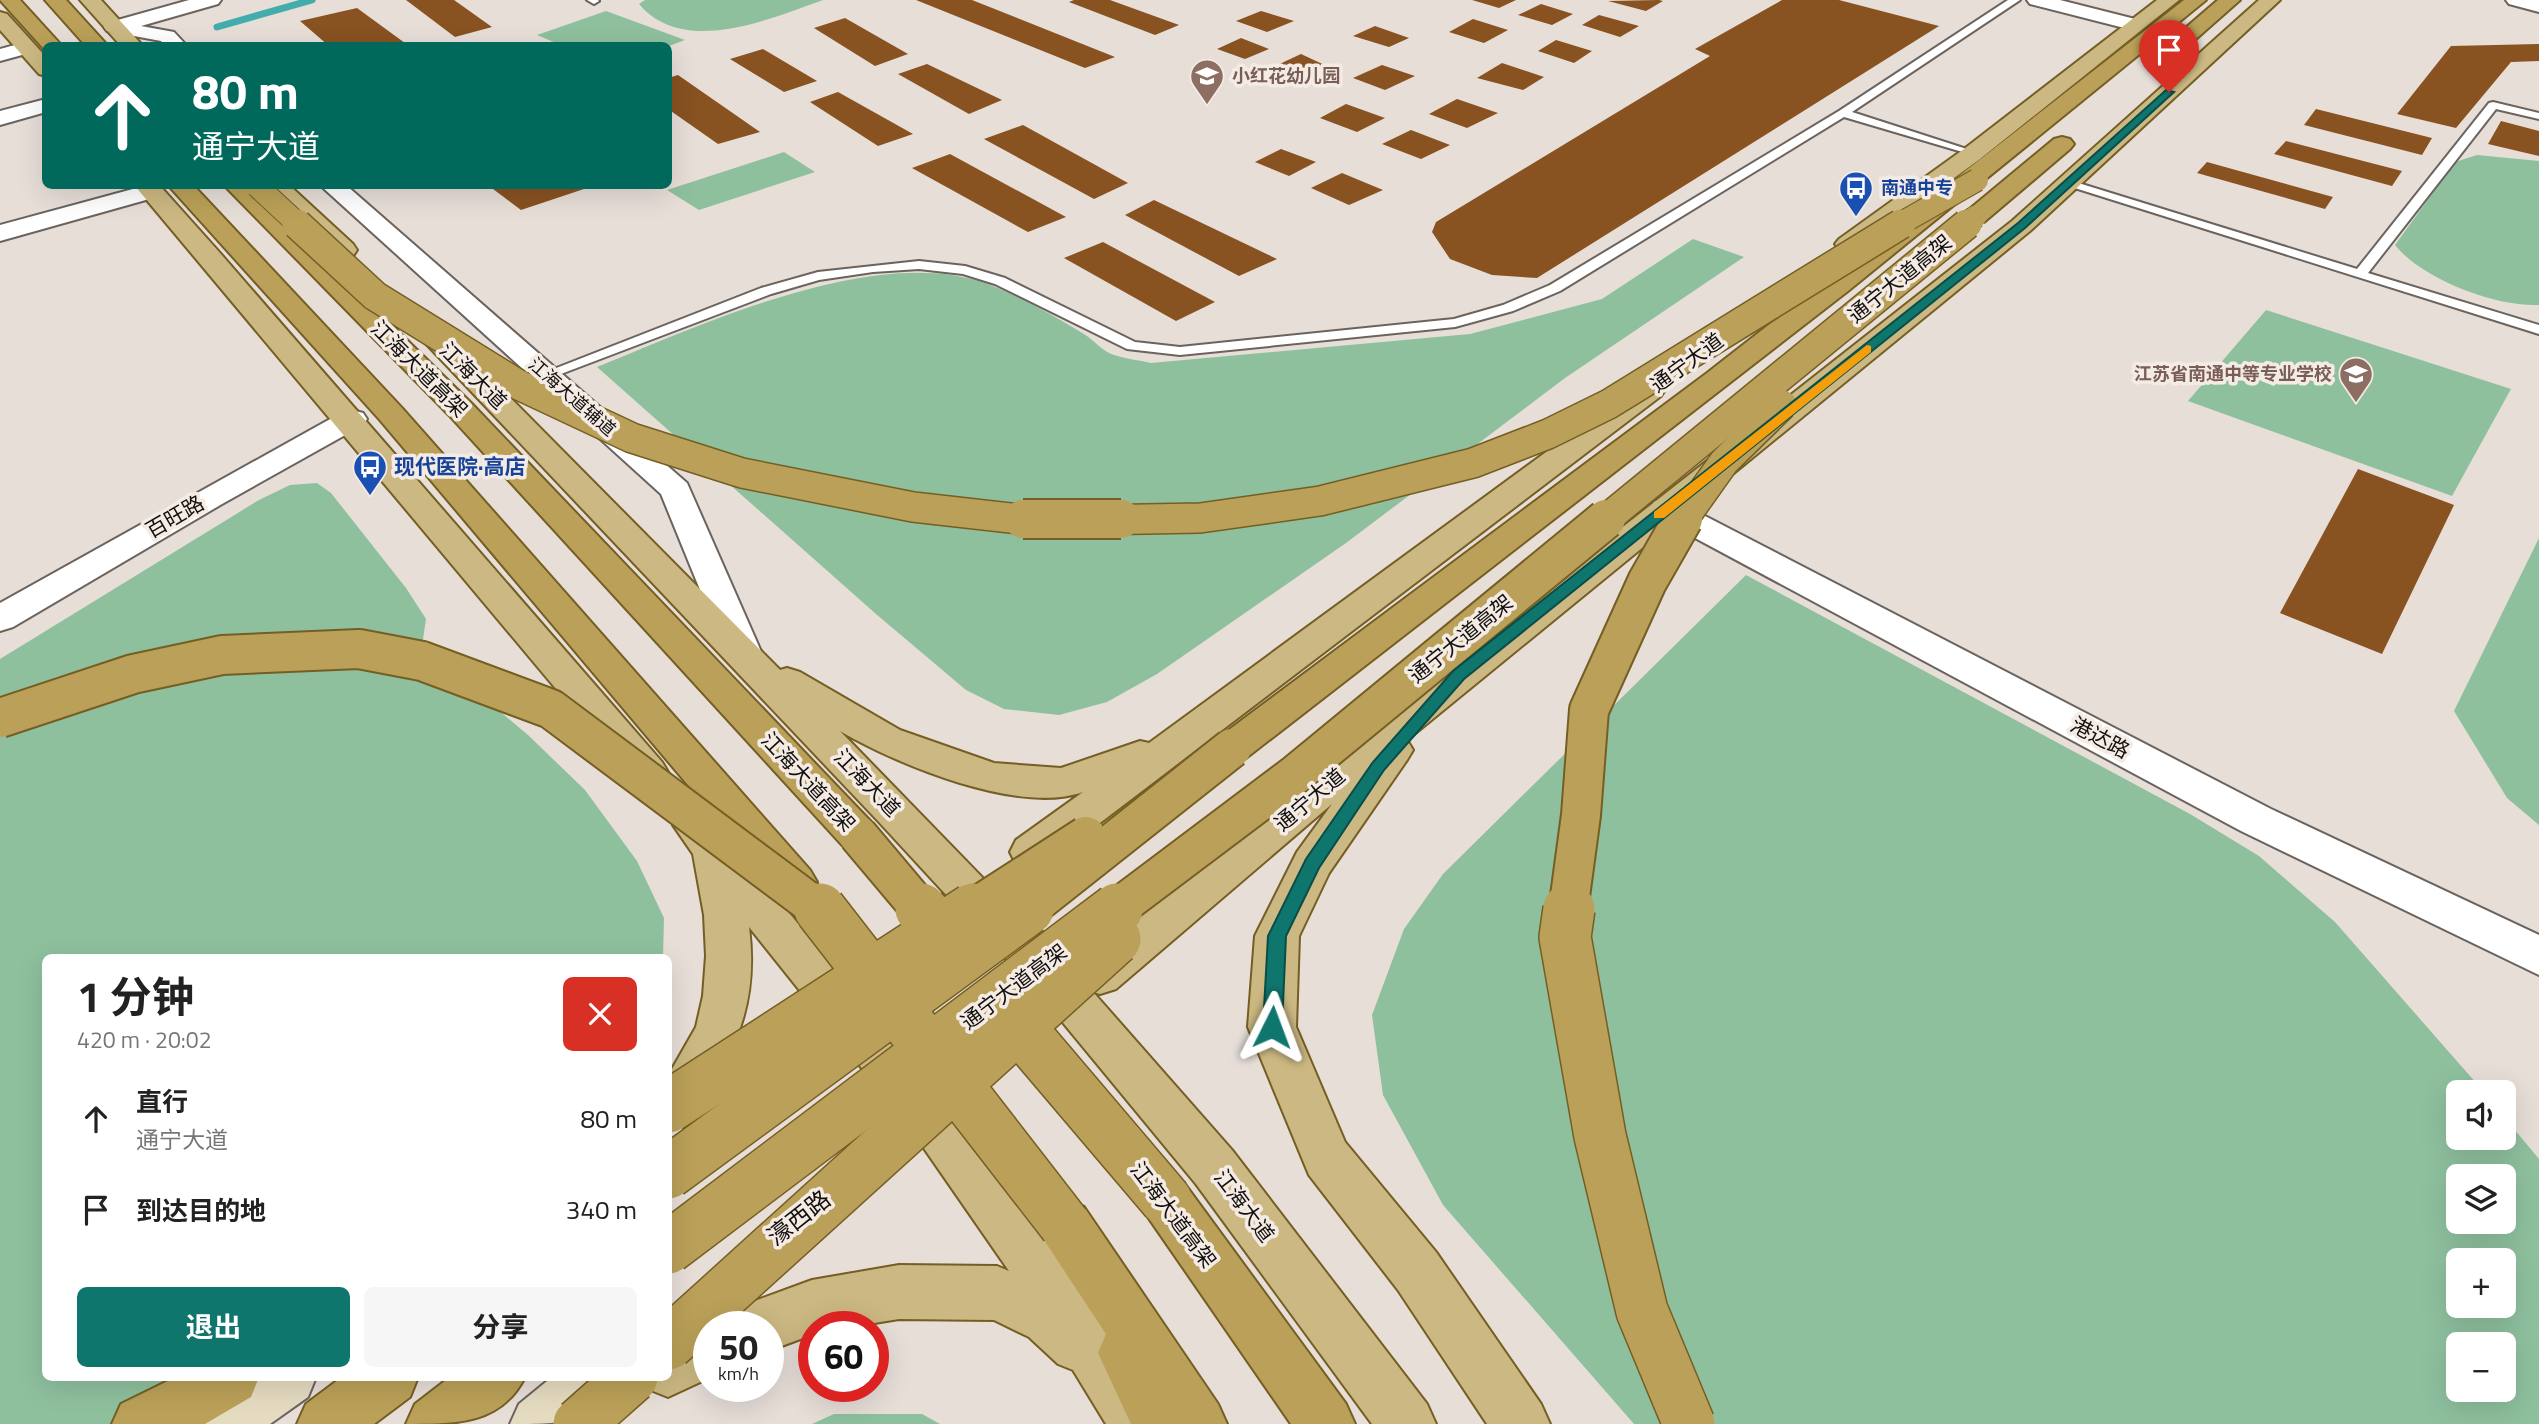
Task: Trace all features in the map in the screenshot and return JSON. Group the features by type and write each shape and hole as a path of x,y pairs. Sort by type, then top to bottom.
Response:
{"highway":[{"path":"9,0 48,42"},
{"path":"55,0 94,42"},
{"name":"通宁大道高架","path":"672,1245 1296,774 1975,184 2196,0"},
{"path":"2167,54 2230,0"},
{"name":"通宁大道高架","path":"672,1170 1017,918 1228,728 1707,390 1975,184 2082,127"},
{"path":"260,189 375,296 520,385 632,439 742,473 913,507 1037,521 1200,518 1320,501 1473,463 1548,434 1609,404 1839,260 1975,184"},
{"path":"1689,1424 1642,1311 1600,1136 1565,937 1581,815 1589,710 1647,582 1680,524 1724,462 1772,413 1903,301 1975,184"},
{"path":"162,189 391,414 817,906 1065,1225 1198,1424"},
{"name":"江海大道高架","path":"240,189 460,410 858,835 1166,1200 1326,1424"},
{"path":"0,718 133,674 222,655 359,649 422,661 551,709 817,906"},
{"path":"673,1107 1080,839 1228,728"},
{"path":"672,1340 1296,774"},
{"path":"1065,1225 1161,1424"},
{"path":"141,1424 189,1402 224,1381"},
{"path":"326,1424 385,1381"},
{"path":"435,1424 492,1381"},
{"path":"579,1424 627,1381"}],"main road":[{"path":"90,0 129,42"},
{"name":"通宁大道","path":"831,997 973,893 1228,728 1555,459 1975,184 2136,25 2169,0"},
{"name":"通宁大道","path":"929,1115 1459,675 2021,226 2270,0"},
{"path":"0,18 42,66"},
{"path":"162,189 404,486 710,844 929,1115 1059,1296 1139,1424"},
{"name":"江海大道","path":"280,189 492,394 973,893 1071,999 1214,1167 1408,1424"},
{"path":"745,656 886,740 992,778 1063,783 1228,728"},
{"path":"1459,675 1379,766 1312,864 1277,936 1272,1027 1327,1158 1417,1271 1521,1424"},
{"path":"673,1107 722,1018 729,970 726,900 710,844"},
{"path":"673,1107 831,997"},
{"name":"濠西路","path":"672,1318 929,1115"},
{"path":"784,1317 812,1307 899,1292 997,1293 1048,1318 1103,1366"},
{"path":"672,1366 693,1356"},
{"path":"221,1424 282,1381"},
{"path":"539,1424 593,1381"},
{"path":"561,1424 644,1381"}],"street":[{"path":"110,22 172,0"},
{"path":"110,22 211,0"},
{"path":"2037,0 2136,25"},
{"path":"2516,0 2539,6"},
{"path":"110,22 172,41"},
{"path":"0,55 26,48"},
{"path":"0,118 42,106"},
{"path":"0,233 153,189"},
{"name":"江海大道辅道","path":"337,189 523,355 548,373 676,490 745,656"},
{"name":"百旺路","path":"0,619 210,497 352,419"},
{"name":"港达路","path":"1666,509 2256,820 2539,956"}],"lane":[{"path":"548,373 766,291 818,276 919,265 965,270 1000,281 1132,346 1168,350 1233,347 1455,323 1508,308 1555,288 1843,113 2015,0"},
{"path":"2359,275 2493,105 2539,116"},
{"path":"1843,113 1975,184"},
{"path":"2068,184 2539,330"}],"green space":[{"path":"645,0 823,0 753,24 703,31 679,28 658,20 639,4"},
{"path":"606,11 685,40 672,45 672,42 554,42 537,35"},
{"path":"784,152 815,172 699,210 667,190"},
{"path":"2477,155 2539,161 2539,305 2502,301 2461,288 2423,269 2395,245 2455,162"},
{"path":"1693,239 1744,257 1565,378 1346,543 1157,674 1107,702 1059,715 1004,709 966,690 597,367 736,312 788,295 841,281 892,274 941,274 985,283 1048,313 1110,353 1151,363 1470,334 1602,299"},
{"path":"2266,310 2511,389 2452,496 2188,401"},
{"path":"317,483 331,493 406,588 426,619 422,646 528,735 585,790 637,861 664,918 663,954 42,954 42,1381 189,1381 119,1424 0,1424 0,659 259,500 290,485"},
{"path":"2539,538 2539,825 2507,798 2454,711"},
{"path":"1746,575 2190,814 2259,856 2335,922 2473,1080 2446,1080 2446,1150 2516,1150 2516,1131 2539,1159 2539,1424 1634,1424 1443,1205 1383,1095 1372,1015 1404,929 1443,874"},
{"path":"834,1414 922,1414 940,1424 812,1424"}],"building":[{"path":"406,0 454,0 492,27 455,37"},
{"path":"916,0 972,0 1115,57 1085,68"},
{"path":"1110,0 1179,25 1155,35 1069,2"},
{"path":"1472,0 1516,0 1499,8"},
{"path":"1782,0 1839,0 1939,26 1537,278 1492,275 1450,259 1432,232 1436,222 1710,56 1695,49"},
{"path":"1608,1 1663,1 1646,11"},
{"path":"1541,4 1573,14 1552,25 1518,15"},
{"path":"357,8 404,42 324,42 300,21"},
{"path":"1261,11 1294,21 1267,32 1236,21"},
{"path":"1599,15 1639,26 1620,37 1582,25"},
{"path":"845,18 908,54 875,66 814,28"},
{"path":"1473,19 1508,30 1484,43 1449,32"},
{"path":"1375,26 1409,38 1389,47 1353,36"},
{"path":"1241,38 1269,49 1245,59 1217,49"},
{"path":"1556,40 1592,51 1574,63 1538,51"},
{"path":"2539,44 2539,61 2511,62 2456,128 2397,114 2451,46"},
{"path":"763,49 817,81 784,92 730,59"},
{"path":"1301,54 1331,68 1307,79 1273,67"},
{"path":"1502,63 1544,77 1523,90 1477,78"},
{"path":"927,64 1002,100 969,114 898,74"},
{"path":"1382,65 1415,76 1385,90 1353,78"},
{"path":"678,75 760,132 718,144 672,112 672,77"},
{"path":"838,92 913,134 878,146 810,102"},
{"path":"1457,99 1498,113 1467,128 1429,114"},
{"path":"1346,104 1385,118 1357,132 1320,118"},
{"path":"2316,109 2432,138 2422,155 2304,125"},
{"path":"2501,121 2539,131 2539,156 2488,144"},
{"path":"1023,125 1128,183 1094,199 984,139"},
{"path":"1411,130 1450,145 1421,159 1382,144"},
{"path":"2286,141 2402,171 2392,186 2274,154"},
{"path":"1281,149 1316,162 1289,176 1255,162"},
{"path":"950,154 1066,217 1028,232 912,168"},
{"path":"2207,162 2333,197 2325,209 2197,173"},
{"path":"1342,173 1383,190 1349,205 1311,188"},
{"path":"493,189 584,189 521,210"},
{"path":"1154,200 1277,259 1239,276 1125,215"},
{"path":"1103,242 1215,302 1176,321 1064,258"},
{"path":"2358,469 2454,505 2382,654 2280,613"}],"waterway":[{"path":"217,27 312,0"}],"slow traffic":[{"path":"1659,515 1867,349"}],"place":[{"name":"小红花幼儿园","path":"1207,106"},
{"name":"南通中专","path":"1856,218"},
{"name":"江苏省南通中等专业学校","path":"2356,404"},
{"name":"现代医院·高店","path":"370,497"}],"route":[{"path":"1272,1027 1277,936 1312,864 1379,766 1459,675 2021,226 2169,92"}]}
